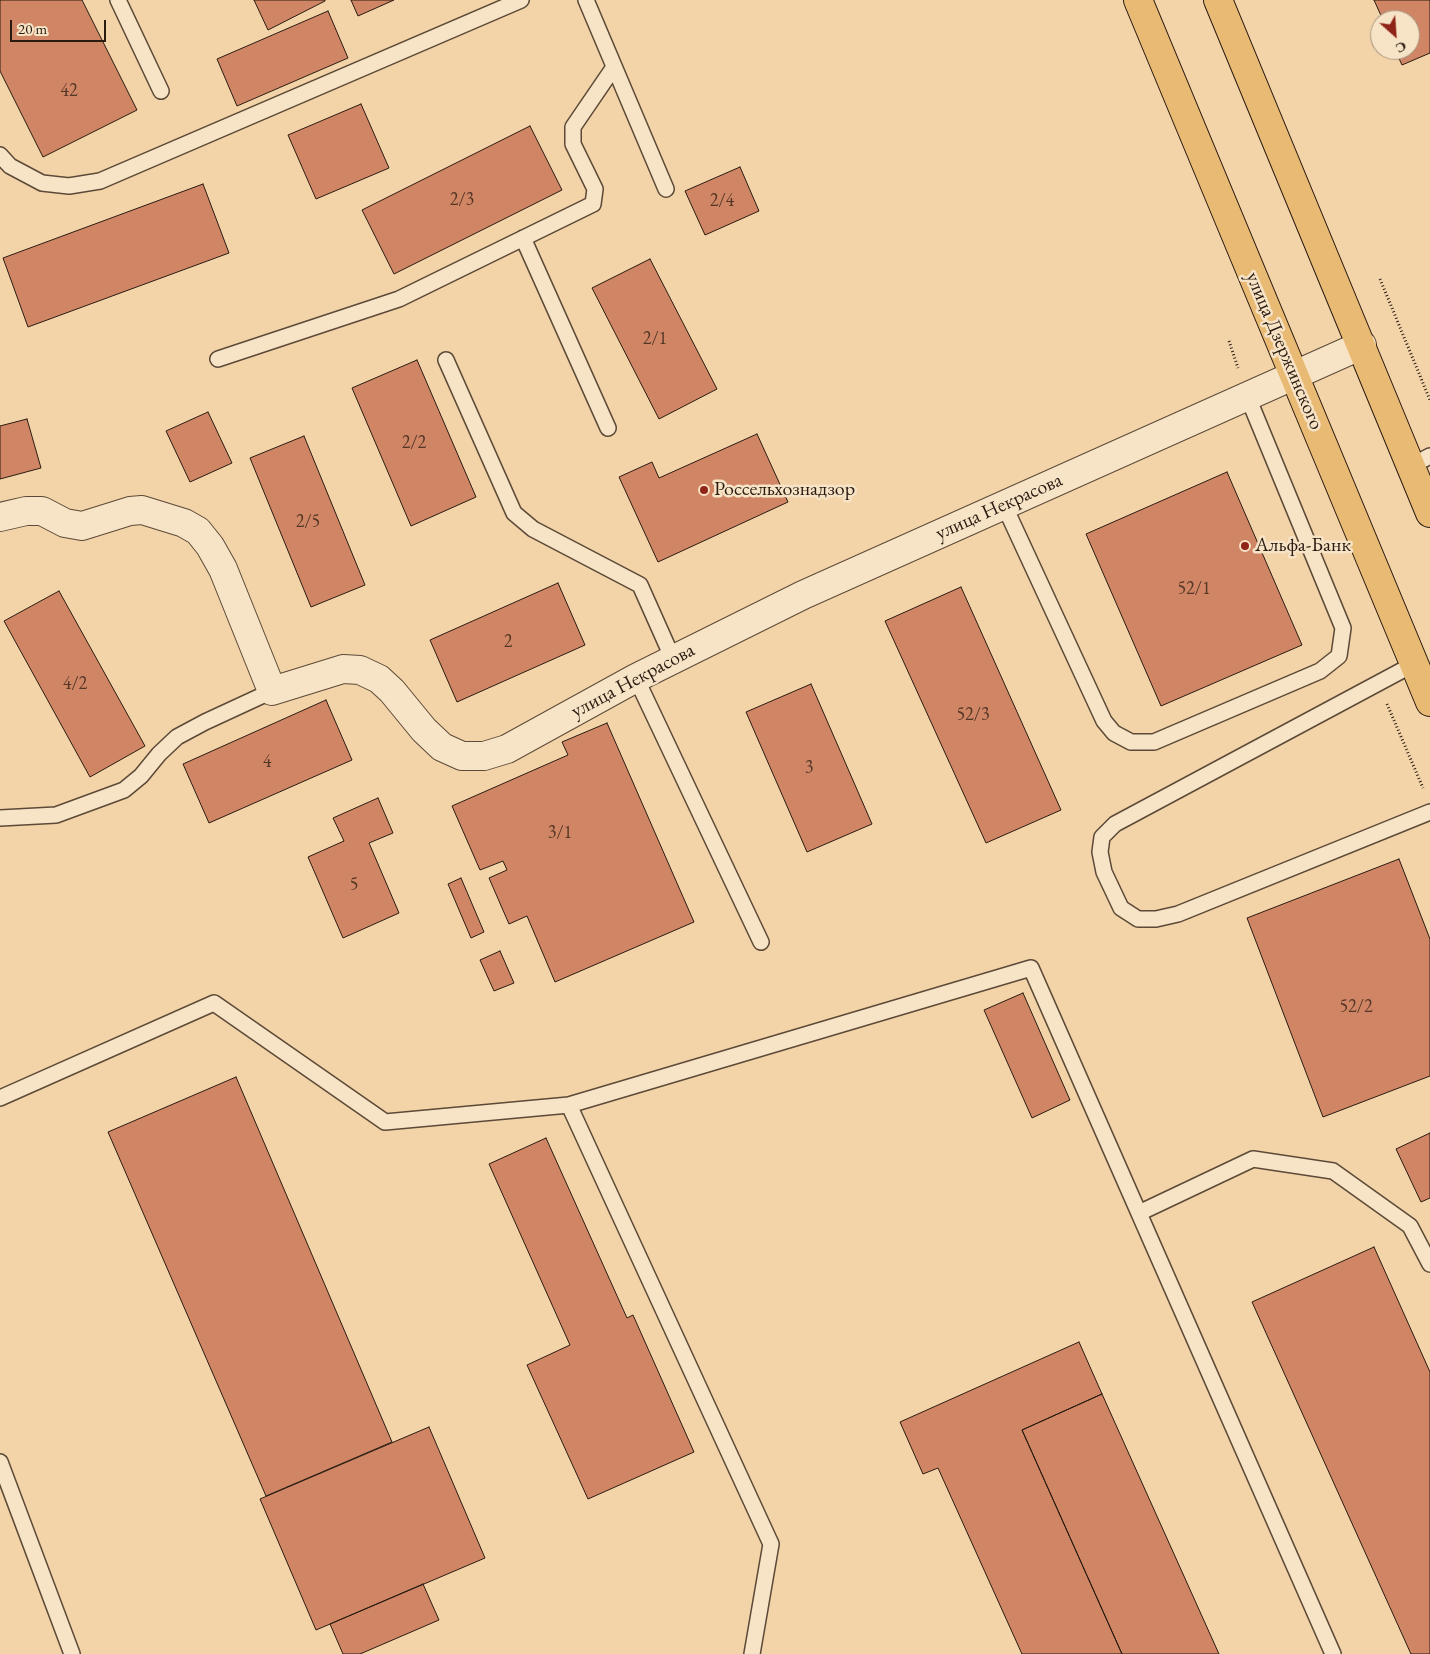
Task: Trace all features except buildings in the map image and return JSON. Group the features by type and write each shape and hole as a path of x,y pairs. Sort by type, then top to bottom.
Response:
{"main road":[{"name":"улица Дзержинского","path":"1138,0 1430,702"},
{"path":"1218,0 1362,345 1420,461 1430,513"}],"street":[{"name":"улица Некрасова","path":"272,691 343,669 360,670 379,678 424,730 442,747 462,756 484,756 507,749 636,678 803,595 1362,345"},
{"path":"0,517 26,511 42,511 65,523 82,526 130,511 142,510 184,523 198,531 210,546 223,570 272,691"}],"lane":[{"path":"118,0 162,91"},
{"path":"0,155 10,166 42,183 69,186 100,181 520,0"},
{"path":"586,0 666,189"},
{"path":"218,359 399,299 593,204 595,189 573,144 574,127 614,67"},
{"path":"523,238 608,428"},
{"path":"446,360 514,513 532,529 640,586 673,660"},
{"path":"1004,505 1104,721 1114,733 1122,738 1131,742 1154,742 1320,670 1339,656 1343,628 1247,395"},
{"path":"1414,664 1115,824 1102,837 1100,852 1104,872 1121,908 1138,918 1156,919 1178,914 1428,804"},
{"path":"636,678 761,942"},
{"path":"0,818 56,815 124,790 142,776 159,754 177,737 272,691"},
{"path":"0,1098 214,1003 385,1122 569,1105 1031,968 1333,1654"},
{"path":"569,1105 771,1544 752,1654"},
{"path":"1139,1213 1253,1158 1333,1171 1410,1226 1430,1264"},
{"path":"0,1462 72,1654"}],"path":[{"path":"1380,279 1430,400"},
{"path":"1378,683 1428,804"}],"place":[{"name":"Россельхознадзор","path":"704,490"},
{"name":"Альфа-Банк","path":"1245,546"}]}
